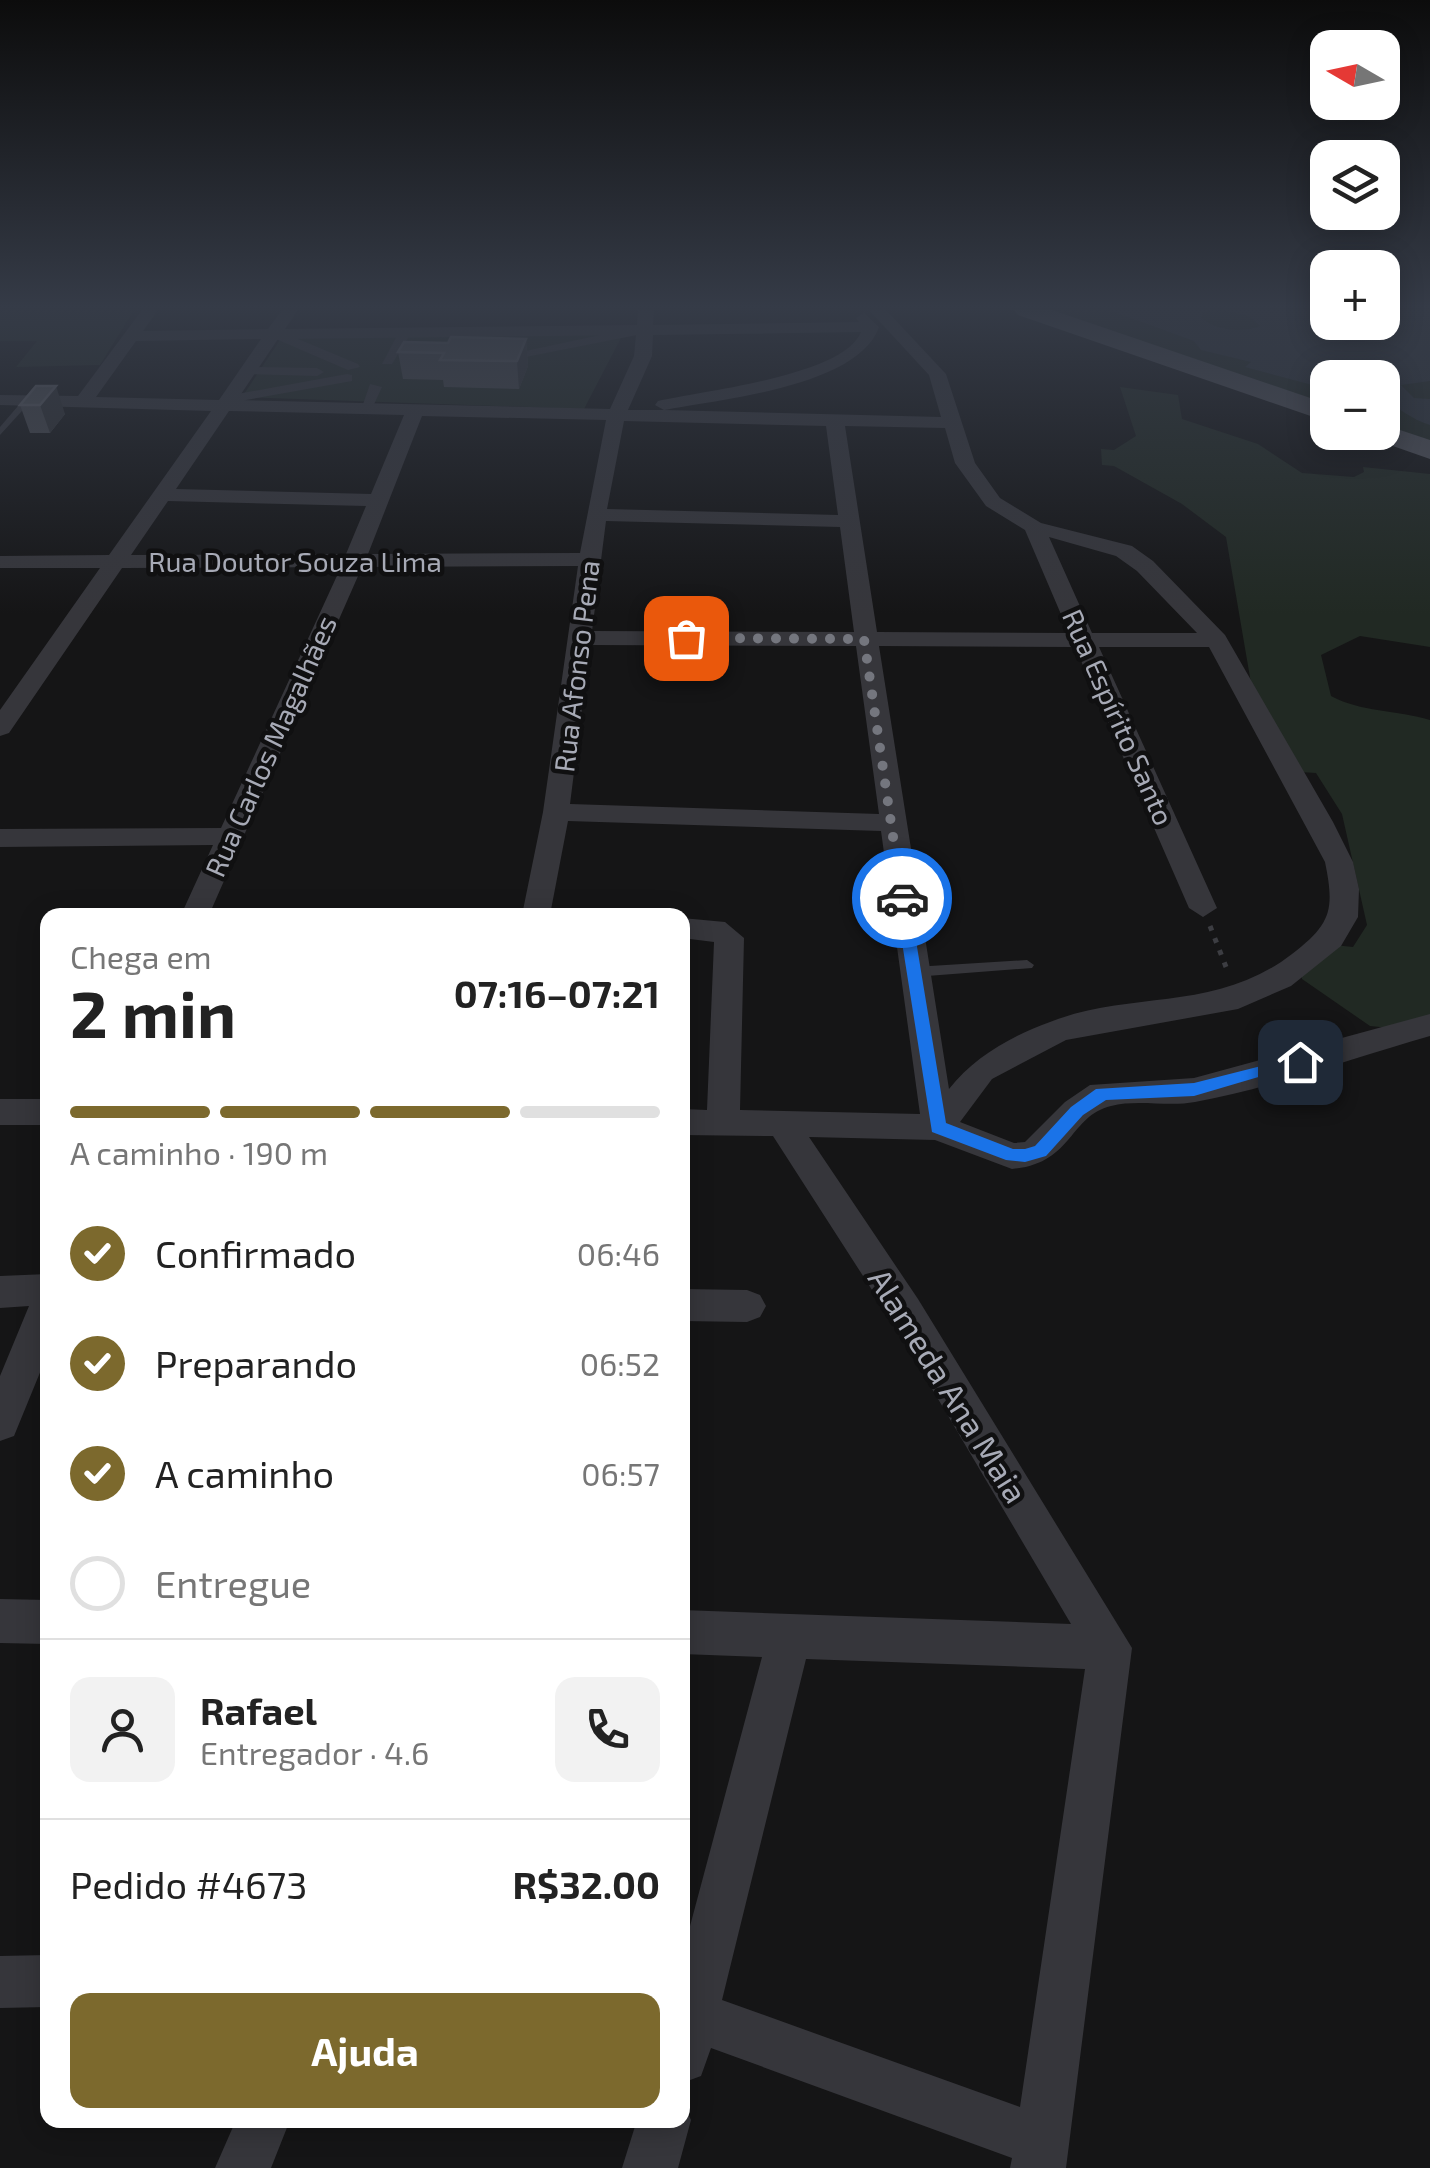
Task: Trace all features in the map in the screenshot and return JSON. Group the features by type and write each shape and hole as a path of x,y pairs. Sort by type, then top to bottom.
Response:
{"main road":[{"path":"1400,439 1430,450"}],"street":[{"path":"0,728 221,411"},
{"name":"Rua Carlos Magalhães","path":"198,908 354,561 415,411"},
{"path":"422,411 952,423"},
{"name":"Rua Afonso Pena","path":"537,908 556,812 596,515 618,411"},
{"path":"616,416 637,411"},
{"path":"938,1127 981,1071 1059,1030 1238,998 1280,979 1331,938 1343,917 1346,889 1339,862 1320,822 1216,640 1145,566 1124,551 1034,528 985,492 965,462 948,411"},
{"path":"835,421 890,823 938,1127"},
{"path":"164,496 377,500"},
{"path":"596,515 846,521"},
{"name":"Rua Espírito Santo","path":"1034,528 1202,908"},
{"name":"Rua Doutor Souza Lima","path":"0,562 590,559"},
{"path":"579,638 1216,640"},
{"path":"556,812 890,823"},
{"path":"0,838 228,836"},
{"path":"690,928 715,929 726,934 730,944 723,1123"},
{"path":"690,1122 938,1127 1012,1156 1025,1156 1040,1151 1077,1111 1102,1094 1194,1090 1430,1025"},
{"path":"0,1112 40,1112"},
{"name":"Alameda Ana Maia","path":"783,1125 905,1310 1110,1648"},
{"path":"0,1292 40,1289"},
{"path":"690,1305 747,1306"},
{"path":"0,1423 40,1325"},
{"path":"0,1621 40,1622"},
{"path":"690,1632 1110,1648 1040,2155 690,2028"},
{"path":"690,2016 790,1634"},
{"path":"0,1982 40,1981"},
{"path":"243,2168 260,2128"},
{"path":"650,2168 662,2128"}],"lane":[{"path":"0,432 18,411"},
{"path":"914,972 1027,966"}],"path":[{"path":"1202,908 1238,998"}],"shaded area":[{"path":"1128,411 1181,411 1182,419 1258,444 1302,473 1354,477 1364,472 1363,467 1430,474 1430,647 1360,636 1321,655 1331,696 1354,705 1430,720 1430,1032 1370,1026 1302,979 1301,967 1334,945 1353,947 1367,925 1342,814 1316,773 1300,772 1252,689 1226,537 1182,504 1114,466 1102,465 1101,449 1114,450 1136,436"},
{"path":"1400,411 1430,411 1430,450 1400,439"},
{"path":"1402,411 1430,411 1430,425 1417,420"}],"way so far":[{"path":"686,638 864,639 902,898"}],"route":[{"path":"902,898 938,1127 1012,1156 1025,1156 1040,1151 1077,1111 1102,1094 1194,1090 1300,1062"}]}
